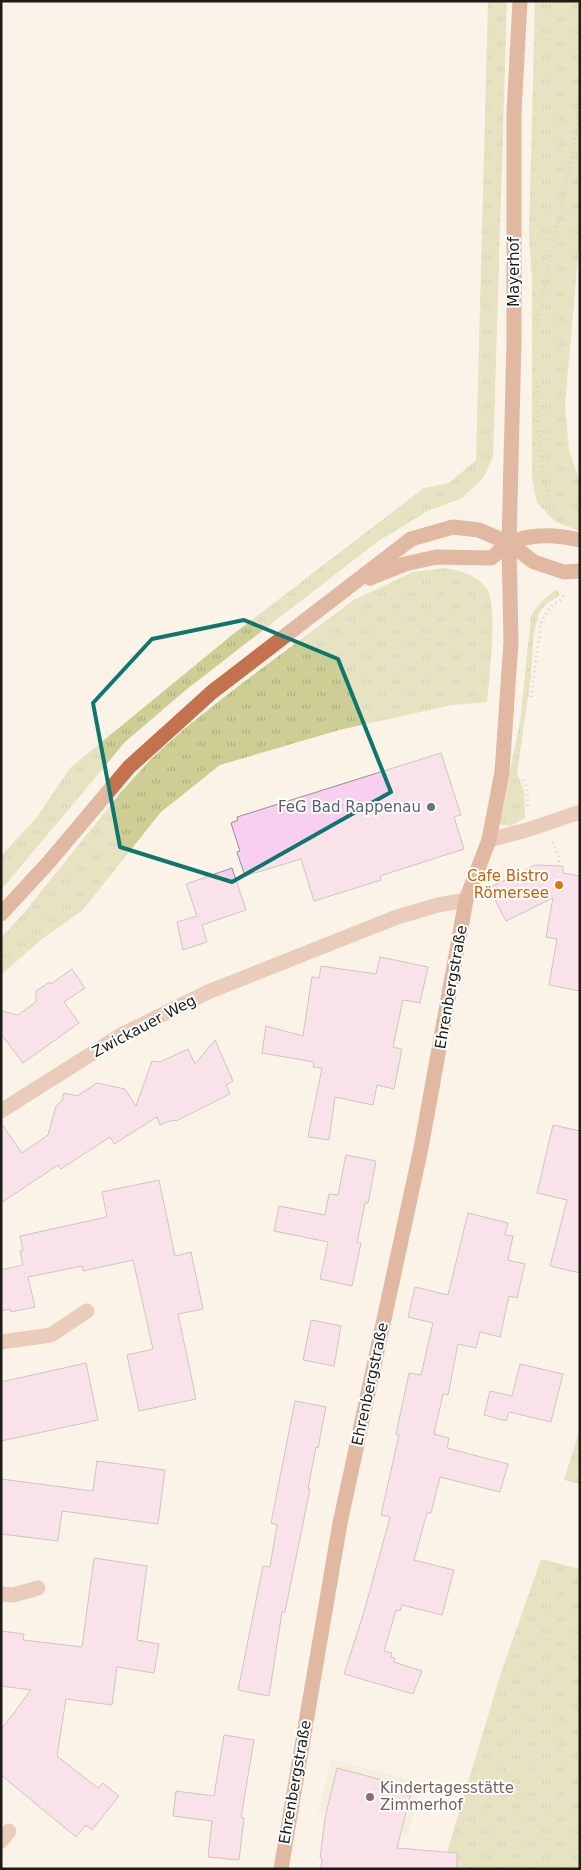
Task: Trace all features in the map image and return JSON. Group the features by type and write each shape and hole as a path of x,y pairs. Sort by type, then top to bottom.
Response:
{"street":[{"name":"Mayerhof","path":"509,543 514,339 514,113 520,1"},
{"path":"1,914 49,862 129,767 212,692 411,539 453,527 479,530 509,543 534,562 564,572 580,571"},
{"path":"352,585 404,564 436,557 491,558 509,543 530,537 558,536 580,540"},
{"name":"Ehrenbergstraße","path":"281,1869 340,1523 421,1148 466,900 489,840 502,772 511,642 509,543"},
{"path":"489,840 527,830 580,812"},
{"name":"Ehrenbergstraße","path":"266,969 398,916 438,904 466,900"},
{"name":"Zwickauer Weg","path":"1,1111 121,1035 208,992 266,969"},
{"path":"1,1342 50,1334 88,1311"},
{"path":"1,1594 14,1595 38,1588"}],"path":[{"path":"537,326 576,137 580,82"},
{"path":"536,372 543,475 558,536"},
{"path":"530,703 541,623 550,607 563,598 564,572"},
{"path":"523,776 527,791 527,830"}],"highlighted area":[{"path":"244,620 338,659 391,792 232,882 120,847 93,703 152,639"}],"shaded area":[{"name":"Kindertagesstätte Zimmerhof","path":"331,1759 422,1782 408,1834 318,1812"}],"green space":[{"path":"488,1 507,1 493,457 484,477 462,498 426,512 377,542 187,689 125,742 1,890 1,856 37,817 70,768 232,635 424,488 449,483 476,460"},
{"path":"535,1 580,1 580,233 565,406 569,450 580,482 580,531 556,522 537,503 532,478 532,278 529,236"},
{"path":"446,568 463,572 479,580 487,589 490,598 492,643 487,702 452,705 339,730 220,765 161,812 82,911 43,938 1,975 1,938 23,914 121,792 151,759 184,729 237,687 354,600 413,572"},
{"path":"558,589 559,596 546,604 539,613 534,632 530,684 517,773 524,791 525,818 510,826 499,825 520,722 531,617 542,601"},
{"path":"580,1429 580,1484 564,1480"},
{"path":"541,1559 580,1569 580,1869 442,1869 500,1676"}],"building":[{"path":"441,753 461,815 454,817 464,849 380,876 381,880 314,901 301,859 245,876 237,852 240,851 231,823 238,820 237,817"},
{"path":"535,865 563,866 563,873 580,876 580,991 549,985 557,939 546,937 553,898 506,921 489,888"},
{"path":"232,868 246,910 202,925 207,942 183,950 177,922 197,916 186,884"},
{"path":"380,957 428,967 420,1003 403,1000 393,1047 402,1049 394,1089 377,1085 373,1105 335,1097 329,1140 308,1137 322,1068 313,1067 314,1062 262,1053 266,1026 303,1036 312,977 319,978 321,966 376,974"},
{"path":"72,969 85,988 64,1002 79,1023 23,1063 1,1034 1,1011 18,1015 36,1002 36,991 50,982 51,984"},
{"path":"215,1040 233,1081 226,1085 230,1094 176,1121 173,1120 160,1125 157,1117 114,1144 110,1137 61,1169 58,1165 1,1203 1,1123 22,1153 48,1135 56,1106 62,1101 64,1093 77,1096 97,1083 125,1089 136,1106 152,1061 160,1062 188,1049 195,1064"},
{"path":"553,1125 580,1131 580,1273 550,1266 567,1200 537,1193"},
{"path":"346,1155 376,1161 368,1203 365,1203 357,1243 361,1243 352,1286 320,1279 328,1242 274,1231 279,1206 325,1215 329,1194 338,1195"},
{"path":"159,1180 175,1256 191,1252 203,1309 178,1314 196,1399 139,1411 127,1355 153,1349 133,1260 83,1271 82,1266 28,1277 35,1307 11,1312 10,1309 1,1311 1,1270 23,1265 20,1251 23,1250 20,1236 107,1217 102,1192"},
{"path":"468,1213 508,1223 505,1235 513,1236 508,1260 525,1264 517,1298 509,1296 500,1337 480,1332 476,1348 458,1344 448,1395 443,1394 434,1434 449,1438 447,1448 508,1464 500,1492 440,1477 431,1513 427,1513 414,1560 454,1570 442,1615 402,1605 400,1611 396,1610 384,1651 392,1653 391,1657 395,1658 394,1662 422,1671 413,1694 344,1674 364,1612 390,1517 381,1515 399,1435 396,1434 409,1373 421,1375 433,1323 408,1317 415,1287 448,1295"},
{"path":"311,1320 341,1326 334,1366 303,1360"},
{"path":"86,1363 98,1420 1,1441 1,1382"},
{"path":"520,1364 563,1374 551,1422 509,1412 506,1421 484,1415 490,1391 512,1396"},
{"path":"295,1401 326,1407 318,1448 316,1447 308,1489 310,1489 285,1612 282,1612 269,1696 238,1690 263,1566 270,1567 277,1525 271,1523"},
{"path":"97,1461 165,1470 158,1524 62,1511 58,1541 1,1534 1,1479 93,1491"},
{"path":"94,1558 147,1566 137,1640 159,1644 154,1673 117,1667 112,1705 66,1699 57,1756 98,1788 103,1783 119,1796 92,1830 86,1825 76,1837 1,1775 1,1730 31,1690 1,1686 1,1631 24,1634 23,1640 82,1647"},
{"path":"224,1735 254,1740 241,1818 244,1818 239,1860 208,1857 212,1821 173,1816 176,1791 214,1796"},
{"path":"337,1768 412,1788 397,1848 457,1853 457,1869 321,1869 322,1858 320,1858 325,1818"}],"place":[{"name":"FeG Bad Rappenau","path":"431,807"},
{"name":"Cafe Bistro Römersee","path":"559,885"},
{"name":"Kindertagesstätte Zimmerhof","path":"370,1797"}]}
